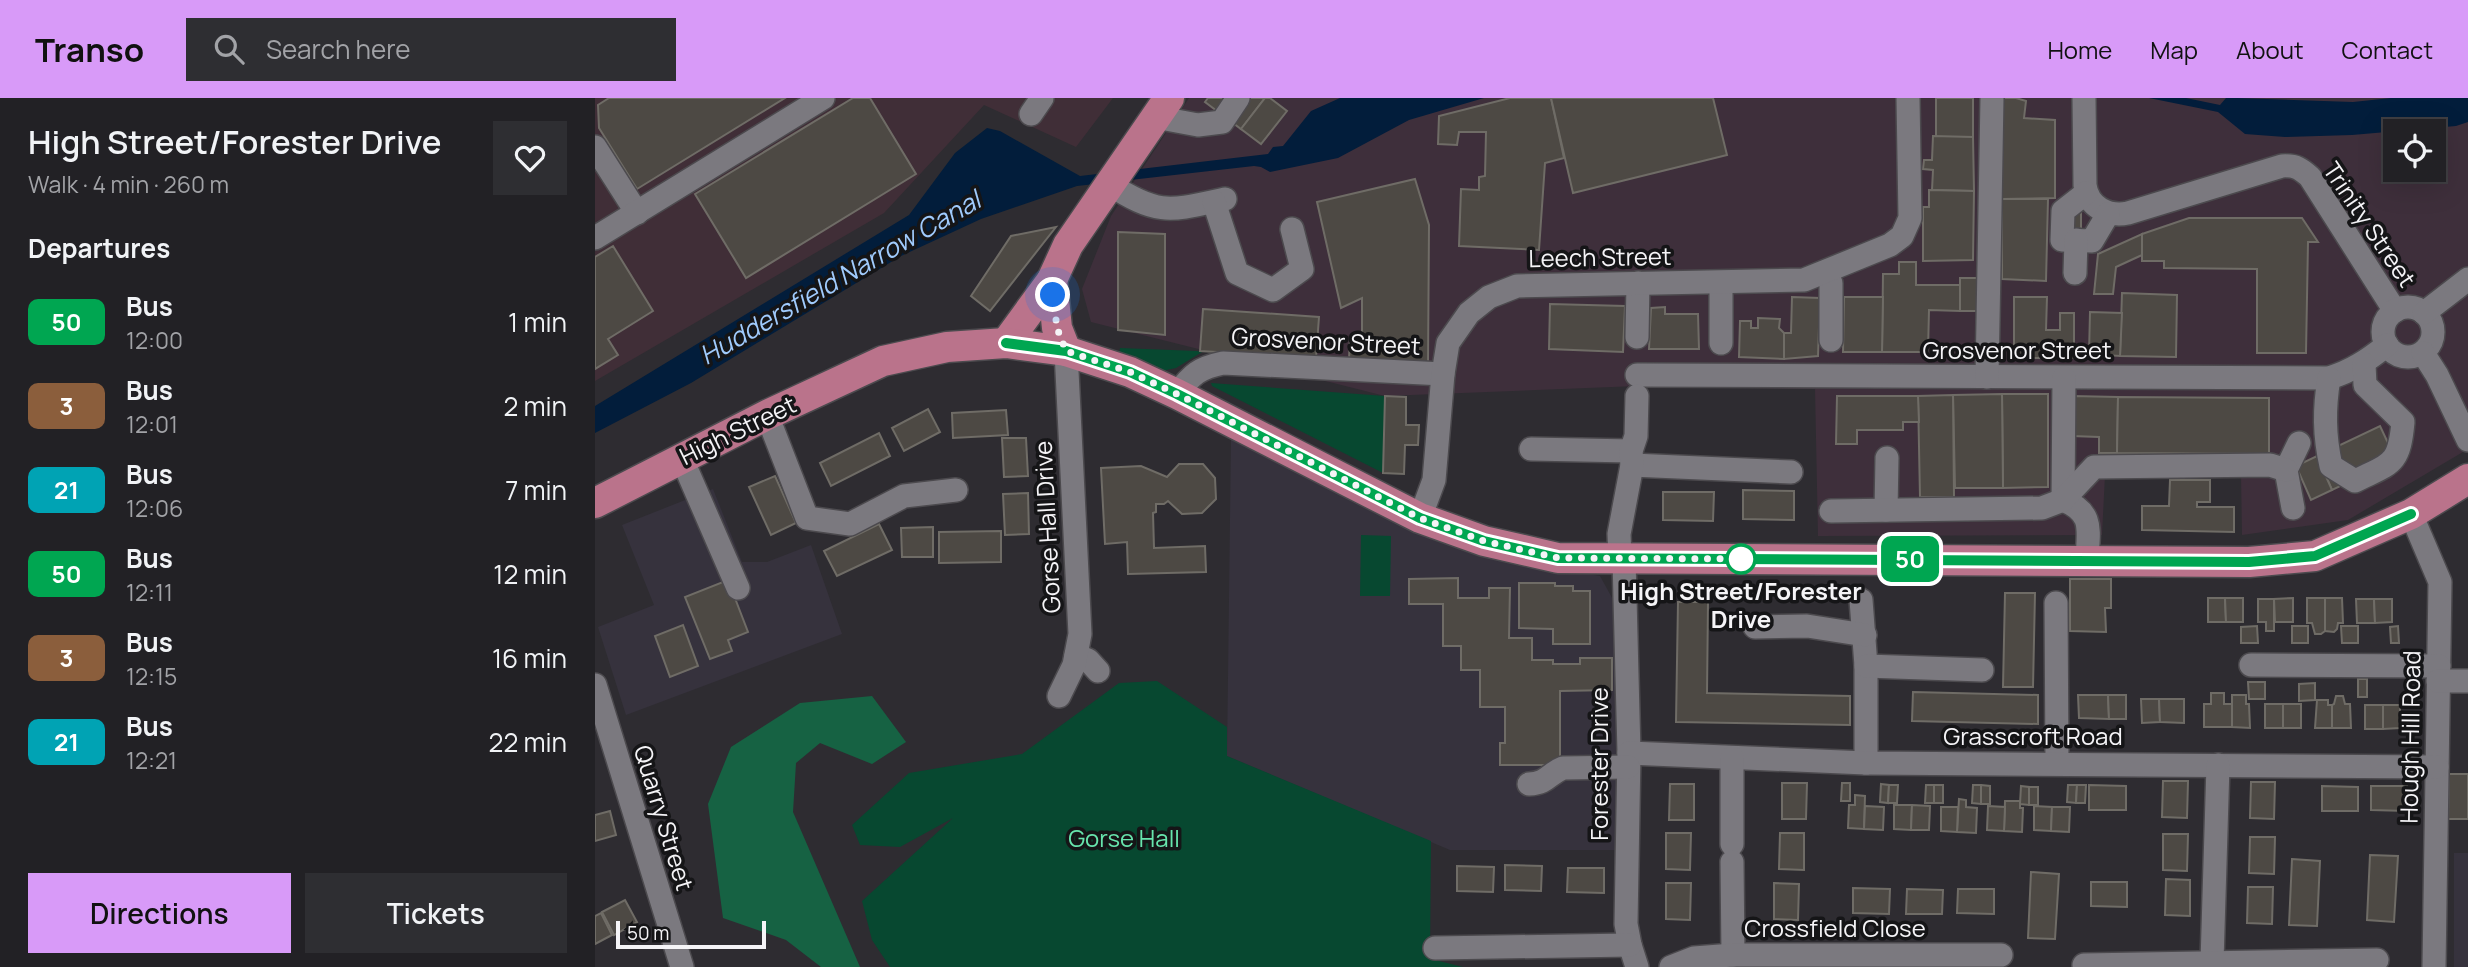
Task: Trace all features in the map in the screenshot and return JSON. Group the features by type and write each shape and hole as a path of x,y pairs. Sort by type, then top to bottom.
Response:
{"main road":[{"path":"1162,107 1068,245 1052,279 1006,343 1066,351 1130,372 1420,518 1484,541 1558,558 2249,562 2315,556 2411,514 2468,478"},
{"path":"1052,279 1057,328 1066,351"},
{"name":"High Street","path":"595,503 767,415 883,361 947,347 1006,343"}],"street":[{"path":"595,238 823,98"},
{"path":"1162,107 1198,125 1222,122 1238,98"},
{"name":"Leech Street","path":"1420,518 1434,480 1448,343 1477,319 1489,296 1517,285 1804,280 1890,245 1902,236 1910,218 1908,98"},
{"path":"1987,377 1992,98"},
{"path":"2083,101 2086,193 2098,208 2108,214 2092,241 2062,240 2063,211 2086,193"},
{"path":"595,147 637,213"},
{"name":"Trinity Street","path":"2108,214 2128,214 2292,165 2310,177 2395,311"},
{"path":"1110,186 1156,209 1174,209 1219,200 1237,273 1273,290 1302,269 1292,229"},
{"path":"2075,273 2076,240"},
{"path":"1825,272 1831,283 1831,340"},
{"path":"2424,313 2468,279"},
{"path":"1637,337 1638,283"},
{"path":"1721,283 1721,344"},
{"path":"2411,307 2424,313 2431,322 2433,339 2423,353 2407,357 2387,345 2383,330 2395,311 2411,307"},
{"name":"Grosvenor Street","path":"1637,386 1987,377 2329,378 2348,373 2364,364 2387,345"},
{"name":"Gorse Hall Drive","path":"1059,696 1075,665 1080,634 1066,351"},
{"path":"2423,353 2437,375 2468,440"},
{"name":"Grosvenor Street","path":"1177,394 1191,375 1207,366 1223,363 1443,374"},
{"path":"2329,378 2324,408 2325,439 2331,466 2355,481 2392,463 2401,444 2403,422 2365,385 2364,364"},
{"path":"2437,375 2468,404"},
{"path":"2063,500 2064,378"},
{"name":"Forester Drive","path":"1634,956 1626,924 1629,760 1619,534 1636,436 1637,386"},
{"path":"767,415 807,518 850,524 904,496 956,490"},
{"path":"2293,508 2286,470 2299,443"},
{"path":"1531,449 1791,472"},
{"path":"1887,458 1887,510"},
{"path":"681,459 738,588"},
{"path":"1831,511 2042,508 2063,500 2094,467 2270,465 2286,470"},
{"path":"2063,500 2073,504 2085,515 2088,523 2087,560"},
{"name":"Hough Hill Road","path":"2411,514 2440,582 2434,967"},
{"path":"1861,600 1866,666 1866,763"},
{"path":"2056,603 2057,763"},
{"path":"1755,627 1807,626 1865,635"},
{"path":"1076,655 1089,660 1098,671"},
{"path":"2252,665 2438,674 2468,681"},
{"path":"1866,666 1982,670"},
{"name":"Quarry Street","path":"595,685 682,967"},
{"path":"1732,758 1733,955"},
{"name":"Grasscroft Road","path":"1529,784 1542,783 1554,771 1563,768 1629,760 1732,758 1866,763 2437,767"},
{"path":"2212,962 2218,765"},
{"path":"1435,948 1634,956"},
{"name":"Crossfield Close","path":"1671,967 1694,958 1733,955 2001,955"},
{"path":"2084,965 2377,960"}],"shaded area":[{"path":"595,98 1113,98 1076,147 984,105 884,213 595,381"},
{"path":"1189,98 2468,98 2468,449 2348,520 2242,535 2241,475 2105,475 2102,535 1818,536 1815,389 1637,386 1385,396 1091,322 1082,289 1111,216"},
{"path":"1231,439 1434,540 1516,565 1549,567 1600,576 1616,605 1620,850 1450,850 1227,756"},
{"path":"713,489 742,562 767,562 811,545 842,634 626,715 598,627 654,605 622,525"},
{"path":"2454,853 2468,853 2468,967 2454,967"}],"green space":[{"path":"1120,348 1202,352 1176,368 1157,372 1119,355"},
{"path":"1211,383 1385,396 1383,473 1212,386"},
{"path":"1361,535 1391,536 1390,596 1360,596"},
{"name":"Gorse Hall","path":"1157,681 1227,727 1227,756 1431,841 1430,954 1439,961 1463,967 890,967 872,940 862,901 953,818 900,847 860,845 852,825 909,773 1022,754 1119,683"},
{"path":"872,696 906,742 872,764 820,743 796,763 793,812 860,967 821,967 786,940 723,918 708,804 731,747 800,703"}],"water":[{"name":"Huddersfield Narrow Canal","path":"1340,98 1484,98 1409,120 1338,158 1270,172 1254,166 1077,186 981,219 901,256 691,383 595,433 595,406 909,215 955,153 987,128 1000,131 1080,176 1268,154 1273,147 1283,146 1311,111"},
{"path":"2149,98 2186,98 2220,105 2226,98 2353,102 2391,98 2468,98 2468,122 2456,126 2446,127 2446,119 2383,119 2383,132 2352,135 2285,137 2245,134 2218,112"}],"building":[{"path":"609,98 785,98 637,189 599,128 598,105"},
{"path":"853,98 870,98 916,174 746,278 695,194"},
{"path":"1208,98 1265,98 1241,129 1205,102"},
{"path":"1265,98 1270,98 1287,111 1261,144 1241,129"},
{"path":"1510,98 1551,98 1564,158 1545,163 1539,250 1459,246 1461,189 1479,190 1479,177 1485,176 1486,132 1459,132 1457,145 1438,144 1439,116"},
{"path":"1551,98 1713,98 1727,155 1573,193"},
{"path":"1936,98 1973,98 1973,137 1936,137"},
{"path":"2002,98 2026,101 2024,118 2055,120 2055,198 2002,199"},
{"path":"1933,136 1973,137 1974,191 1932,190 1933,170 1923,169 1924,160 1932,160"},
{"path":"1415,179 1429,225 1428,367 1349,360 1350,336 1362,337 1362,298 1341,308 1317,202"},
{"path":"1929,190 1974,191 1973,260 1923,261 1923,207 1929,207"},
{"path":"2002,199 2048,199 2046,281 2002,279"},
{"path":"2067,213 2081,213 2081,232 2066,232"},
{"path":"2189,218 2302,218 2318,242 2308,242 2306,353 2257,353 2257,269 2164,268 2164,261 2142,261 2142,234"},
{"path":"1056,227 990,311 971,296 1011,236"},
{"path":"1118,232 1165,234 1165,335 1118,330"},
{"path":"2142,234 2142,255 2116,267 2113,294 2094,294 2098,254"},
{"path":"613,246 653,311 608,339 618,355 595,369 595,257"},
{"path":"1899,262 1916,262 1916,285 1960,285 1960,311 1929,310 1928,352 1882,352 1883,274 1899,274"},
{"path":"1960,278 1980,278 1980,311 1960,311"},
{"path":"2122,293 2177,295 2176,357 2120,356"},
{"path":"1792,297 1820,298 1818,356 1784,359 1784,333 1791,333"},
{"path":"1844,297 1883,297 1882,352 1843,352"},
{"path":"2014,297 2047,297 2046,330 2060,330 2060,313 2074,313 2074,358 2014,358"},
{"path":"1550,304 1625,306 1623,352 1549,349"},
{"path":"1665,307 1665,314 1698,314 1699,349 1649,349 1651,308"},
{"path":"1203,309 1319,317 1316,358 1200,351"},
{"path":"2090,312 2122,313 2120,356 2089,354"},
{"path":"1758,318 1780,319 1779,328 1784,333 1784,359 1739,357 1740,321 1751,321 1751,328 1758,328"},
{"path":"2002,394 2048,394 2048,487 2003,488"},
{"path":"2002,394 2003,488 1955,488 1953,395"},
{"path":"1953,395 1954,497 1920,497 1918,396"},
{"path":"1385,396 1406,397 1406,425 1419,425 1418,445 1405,445 1404,474 1383,473"},
{"path":"1837,396 1918,396 1919,422 1903,422 1903,430 1857,430 1857,444 1836,444"},
{"path":"2072,396 2118,397 2117,453 2099,453 2099,437 2072,436"},
{"path":"2118,397 2269,398 2269,454 2117,453"},
{"path":"928,409 940,432 904,451 892,428"},
{"path":"1006,410 1008,435 953,438 952,413"},
{"path":"2380,426 2396,460 2332,490 2317,456"},
{"path":"879,433 890,456 831,486 820,463"},
{"path":"1002,438 1026,438 1028,476 1004,477"},
{"path":"2317,456 2332,490 2311,500 2296,466"},
{"path":"1179,464 1203,464 1215,478 1216,499 1202,513 1182,514 1168,501 1156,504 1156,512 1153,513 1154,548 1205,546 1206,572 1128,574 1127,542 1105,544 1101,468 1141,466 1167,477"},
{"path":"775,476 796,523 771,535 749,487"},
{"path":"2170,480 2210,480 2210,502 2197,502 2197,507 2234,507 2234,532 2142,530 2142,506 2169,506"},
{"path":"1743,490 1794,491 1794,520 1743,519"},
{"path":"1663,492 1714,492 1713,521 1663,520"},
{"path":"1028,493 1029,534 1005,535 1003,494"},
{"path":"879,524 892,550 837,576 824,551"},
{"path":"933,527 933,557 902,557 901,528"},
{"path":"1001,531 1001,562 939,563 939,532"},
{"path":"1458,578 1458,598 1489,598 1489,588 1510,588 1509,638 1532,638 1532,660 1553,660 1553,664 1580,664 1580,658 1612,658 1612,690 1560,691 1560,765 1500,765 1500,743 1505,743 1505,707 1480,707 1480,670 1461,670 1461,646 1443,646 1443,604 1409,604 1409,579"},
{"path":"2070,579 2111,579 2111,608 2105,608 2106,632 2070,631"},
{"path":"728,580 748,632 728,640 732,651 710,659 685,597"},
{"path":"1519,583 1555,583 1555,586 1573,586 1573,591 1590,591 1590,644 1553,644 1553,629 1519,628"},
{"path":"2005,593 2035,593 2033,687 2003,687"},
{"path":"2208,598 2225,598 2226,622 2208,622"},
{"path":"2225,598 2243,598 2243,622 2226,622"},
{"path":"2293,598 2293,622 2275,622 2274,599"},
{"path":"2307,598 2325,598 2325,631 2321,634 2315,634 2312,623 2307,623"},
{"path":"2325,598 2342,598 2343,623 2338,623 2334,632 2325,631"},
{"path":"2258,599 2274,599 2274,631 2266,631 2266,622 2258,622"},
{"path":"2356,599 2374,599 2375,623 2357,623"},
{"path":"2374,599 2392,599 2392,622 2375,623"},
{"path":"1678,602 1708,602 1707,693 1850,696 1850,725 1676,722"},
{"path":"683,625 698,666 670,677 655,636"},
{"path":"2257,626 2258,643 2241,643 2241,627"},
{"path":"2292,626 2308,626 2308,643 2292,643"},
{"path":"2341,626 2358,626 2358,643 2342,643"},
{"path":"2398,626 2399,643 2391,643 2390,627"},
{"path":"2358,679 2367,679 2367,697 2358,697"},
{"path":"2248,682 2265,682 2265,699 2249,699"},
{"path":"2315,683 2315,700 2299,701 2299,684"},
{"path":"1913,692 2038,695 2038,724 1912,721"},
{"path":"2211,693 2224,693 2224,704 2232,704 2232,727 2204,727 2204,704 2211,704"},
{"path":"2078,695 2108,695 2109,719 2079,718"},
{"path":"2108,695 2126,695 2126,719 2109,719"},
{"path":"2232,695 2246,695 2250,728 2232,727"},
{"path":"2336,696 2343,696 2345,704 2350,704 2351,728 2332,728 2332,705"},
{"path":"2141,699 2159,699 2160,722 2142,723"},
{"path":"2159,699 2184,699 2184,723 2160,722"},
{"path":"2317,700 2328,700 2328,705 2332,705 2332,728 2315,728"},
{"path":"2265,704 2283,704 2283,728 2265,728"},
{"path":"2283,704 2301,704 2301,728 2283,728"},
{"path":"2365,705 2383,705 2383,729 2365,729"},
{"path":"2383,705 2400,705 2400,728 2383,729"},
{"path":"2449,774 2468,774 2468,819 2448,819"},
{"path":"2163,781 2188,781 2187,818 2162,817"},
{"path":"2251,782 2275,782 2274,819 2250,818"},
{"path":"1782,783 1807,783 1806,819 1782,819"},
{"path":"1842,783 1850,783 1850,801 1841,801"},
{"path":"1670,784 1694,784 1694,820 1669,820"},
{"path":"1881,784 1889,785 1888,803 1880,802"},
{"path":"1889,785 1898,785 1897,803 1888,803"},
{"path":"1926,785 1934,785 1934,803 1925,803"},
{"path":"1934,785 1943,785 1943,803 1934,803"},
{"path":"1973,785 1981,785 1981,804 1972,803"},
{"path":"1981,785 1990,786 1990,804 1981,804"},
{"path":"2068,785 2077,785 2076,803 2067,802"},
{"path":"2077,785 2086,785 2085,803 2076,803"},
{"path":"2089,785 2126,786 2126,810 2089,810"},
{"path":"2021,786 2029,787 2029,805 2020,804"},
{"path":"2322,786 2358,787 2358,811 2322,811"},
{"path":"2371,786 2407,786 2407,811 2371,810"},
{"path":"2029,787 2038,787 2038,805 2029,805"},
{"path":"1855,795 1865,796 1864,829 1848,828 1849,805 1855,805"},
{"path":"1959,799 1966,800 1966,807 1977,808 1976,833 1957,832"},
{"path":"2005,801 2020,801 2020,808 2023,808 2022,832 2004,831"},
{"path":"1894,805 1912,805 1911,830 1894,829"},
{"path":"1912,805 1930,806 1929,830 1911,830"},
{"path":"1865,806 1884,807 1883,830 1864,829"},
{"path":"1988,806 2005,807 2004,831 1987,830"},
{"path":"2034,806 2052,807 2051,831 2034,830"},
{"path":"1941,807 1958,807 1957,832 1941,831"},
{"path":"2052,807 2070,807 2069,832 2051,831"},
{"path":"610,811 616,835 595,841 595,815"},
{"path":"1666,833 1691,833 1690,870 1666,869"},
{"path":"1780,833 1804,833 1804,870 1779,869"},
{"path":"2163,834 2188,834 2187,871 2163,870"},
{"path":"2250,837 2275,837 2274,874 2249,873"},
{"path":"2370,855 2398,856 2394,922 2367,920"},
{"path":"2292,859 2320,861 2317,926 2289,925"},
{"path":"1505,865 1542,866 1541,891 1505,890"},
{"path":"1457,866 1494,867 1493,892 1457,891"},
{"path":"1568,868 1604,868 1604,893 1567,892"},
{"path":"2031,872 2059,874 2055,939 2028,938"},
{"path":"2166,879 2190,880 2190,916 2165,915"},
{"path":"2091,882 2127,882 2127,907 2091,906"},
{"path":"1666,883 1691,883 1690,920 1666,919"},
{"path":"1774,883 1799,884 1798,920 1774,919"},
{"path":"2248,887 2273,887 2272,924 2247,923"},
{"path":"1853,888 1890,889 1889,914 1853,913"},
{"path":"1907,889 1943,890 1942,914 1906,914"},
{"path":"1958,889 1994,889 1994,914 1957,913"},
{"path":"625,900 637,922 614,935 602,912"},
{"path":"601,913 612,935 595,944 595,916"}],"bus line":[{"name":"50","path":"1006,343 1066,351 1130,372 1420,518 1484,541 1558,558 2249,562 2315,556 2411,514"}],"place":[{"name":"High Street/Forester Drive","path":"1741,559"}],"route":[{"path":"1053,295 1057,328 1066,351 1130,372 1177,394 1420,518 1484,541 1558,558 1748,559 1741,559"}]}
